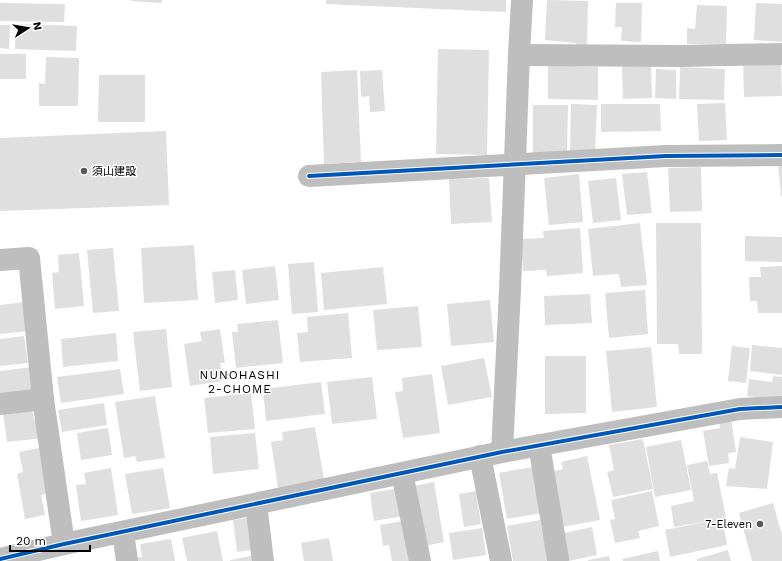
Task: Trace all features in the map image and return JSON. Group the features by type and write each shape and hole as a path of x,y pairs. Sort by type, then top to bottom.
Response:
{"street":[{"path":"502,452 511,282 522,0"},
{"path":"519,55 680,56 782,54"},
{"path":"309,176 666,156 782,155"},
{"path":"0,260 29,258 43,399 64,544"},
{"path":"0,404 43,399"},
{"path":"0,559 64,544 480,456 740,409 782,406"},
{"path":"539,445 558,560"},
{"path":"480,456 501,561"},
{"path":"402,473 420,561"},
{"path":"256,504 263,561"},
{"path":"123,532 127,561"}],"building":[{"path":"131,0 162,0 161,3"},
{"path":"326,0 506,0 506,12 326,4"},
{"path":"547,0 588,1 587,48 576,48 576,43 545,40"},
{"path":"0,3 65,4 64,22 0,21"},
{"path":"616,3 642,3 641,42 621,41 622,27 615,27"},
{"path":"756,3 782,4 782,42 754,40"},
{"path":"697,5 727,6 726,44 687,44 687,28 695,29"},
{"path":"16,24 77,26 76,51 15,49"},
{"path":"0,25 10,25 9,49 0,48"},
{"path":"438,49 489,50 487,155 436,154"},
{"path":"0,54 26,54 26,79 0,79"},
{"path":"46,57 79,58 78,106 39,106 39,83 45,84"},
{"path":"743,61 781,61 782,96 744,97"},
{"path":"548,65 598,67 598,100 548,99"},
{"path":"651,65 652,98 623,99 622,66"},
{"path":"680,67 725,69 724,100 679,99"},
{"path":"656,69 676,70 676,99 655,98"},
{"path":"357,70 361,162 324,164 321,72"},
{"path":"382,70 385,111 370,112 369,96 361,97 360,71"},
{"path":"99,75 145,75 145,122 98,122"},
{"path":"725,103 727,140 699,141 697,104"},
{"path":"571,104 597,105 595,155 570,155"},
{"path":"601,104 660,104 661,131 601,132"},
{"path":"533,105 568,105 567,153 533,153"},
{"name":"須山建設","path":"166,131 169,205 0,211 0,138"},
{"path":"778,162 782,162 782,196 781,196"},
{"path":"701,167 702,211 670,212 668,168"},
{"path":"647,172 652,213 627,215 622,174"},
{"path":"579,174 583,222 549,225 544,178"},
{"path":"489,178 492,222 451,224 449,179"},
{"path":"616,178 621,220 593,223 588,181"},
{"path":"640,223 647,285 621,287 619,274 593,276 588,229"},
{"path":"656,223 701,223 702,354 679,354 678,344 657,344"},
{"path":"580,228 583,273 547,276 546,270 523,271 521,239 544,238 543,231"},
{"path":"745,236 782,237 782,262 745,261"},
{"path":"194,245 198,300 144,303 141,248"},
{"path":"113,248 119,311 93,313 87,250"},
{"path":"79,253 84,306 55,309 52,273 59,272 58,255"},
{"path":"314,262 318,312 292,314 288,264"},
{"path":"275,266 279,300 246,304 242,270"},
{"path":"782,266 782,313 758,313 757,301 750,301 749,277 761,277 760,267"},
{"path":"383,267 387,304 324,310 321,273"},
{"path":"235,270 238,300 215,303 212,272"},
{"path":"645,290 648,334 609,338 605,293"},
{"path":"590,294 592,323 545,325 544,296"},
{"path":"490,300 494,342 451,346 447,304"},
{"path":"25,302 28,331 0,334 0,305"},
{"path":"418,306 422,347 377,350 373,310"},
{"path":"348,313 352,358 300,362 297,333 308,332 307,317"},
{"path":"278,320 283,363 236,368 232,332 238,332 237,324"},
{"path":"166,329 172,387 140,391 133,332"},
{"path":"220,329 225,363 220,363 223,381 190,386 184,344 202,341 200,332"},
{"path":"116,333 118,361 63,367 61,339"},
{"path":"24,336 28,363 0,366 0,339"},
{"path":"752,345 782,348 782,375 750,371"},
{"path":"732,346 750,348 746,383 728,381"},
{"path":"651,347 657,407 612,412 606,351"},
{"path":"545,356 586,356 586,413 545,414"},
{"path":"484,358 492,397 448,405 441,366"},
{"path":"32,367 34,392 0,396 0,371"},
{"path":"120,369 124,394 61,403 57,377"},
{"path":"432,374 440,433 403,438 395,392 403,391 402,378"},
{"path":"773,376 782,377 782,400 747,396 749,379 772,382"},
{"path":"372,377 377,419 332,424 327,382"},
{"path":"321,382 325,414 266,421 263,389"},
{"path":"251,393 255,429 208,433 204,398"},
{"path":"155,396 165,458 137,462 135,456 124,458 115,402"},
{"path":"104,403 107,425 62,432 58,410"},
{"path":"32,409 34,420 41,419 43,438 7,442 3,412"},
{"path":"731,419 736,452 728,453 729,463 709,466 703,431 720,428 719,422"},
{"path":"315,427 324,480 278,488 271,442 283,440 282,432"},
{"path":"108,428 112,455 81,460 77,433"},
{"path":"255,433 259,469 213,474 210,437"},
{"path":"740,437 773,442 767,489 726,486 729,468 735,469"},
{"path":"643,439 653,489 613,497 607,472 614,470 609,445"},
{"path":"681,440 691,490 655,497 646,447"},
{"path":"39,448 42,467 51,493 41,495 45,515 25,519 17,474 23,472 19,452"},
{"path":"587,456 600,520 562,527 551,472 563,469 561,462"},
{"path":"707,461 710,474 717,473 726,518 722,518 727,545 670,557 665,530 714,520 674,527 671,506 694,501 687,465"},
{"path":"532,467 541,513 507,519 499,473"},
{"path":"111,468 118,515 81,521 76,485 86,484 84,473"},
{"path":"163,468 170,508 132,514 125,474"},
{"path":"434,482 444,542 425,546 414,486"},
{"path":"399,488 404,516 374,521 370,493"},
{"path":"476,491 481,524 464,527 459,494"},
{"path":"652,491 659,526 638,531 640,538 615,543 610,520 615,519 611,500"},
{"name":"7-Eleven","path":"773,503 782,535 782,561 752,561 739,513"},
{"path":"252,517 256,549 237,552 233,520"},
{"path":"540,520 548,561 513,561 507,526"},
{"path":"403,521 414,561 392,561 389,545 383,546 380,525"},
{"path":"592,527 597,555 569,561 564,533"},
{"path":"482,528 486,555 453,560 449,533"},
{"path":"217,531 223,561 187,561 182,538"},
{"path":"329,538 333,561 304,561 301,543"},
{"path":"171,539 175,561 134,561 134,558 142,557 140,544"},
{"path":"728,550 731,561 697,561 697,559"},
{"path":"658,551 660,561 623,561 622,559"},
{"path":"256,555 257,561 230,561 230,560"},
{"path":"609,556 610,561 588,561 588,560"}],"cycle path":[{"path":"309,176 666,156 782,155"},
{"path":"0,559 64,544 502,452 740,409 782,407"}],"place":[{"name":"須山建設","path":"84,171"},
{"name":"7-Eleven","path":"760,524"}],"district":[{"name":"NUNOHASHI 2-CHOME","path":"240,382"}]}
